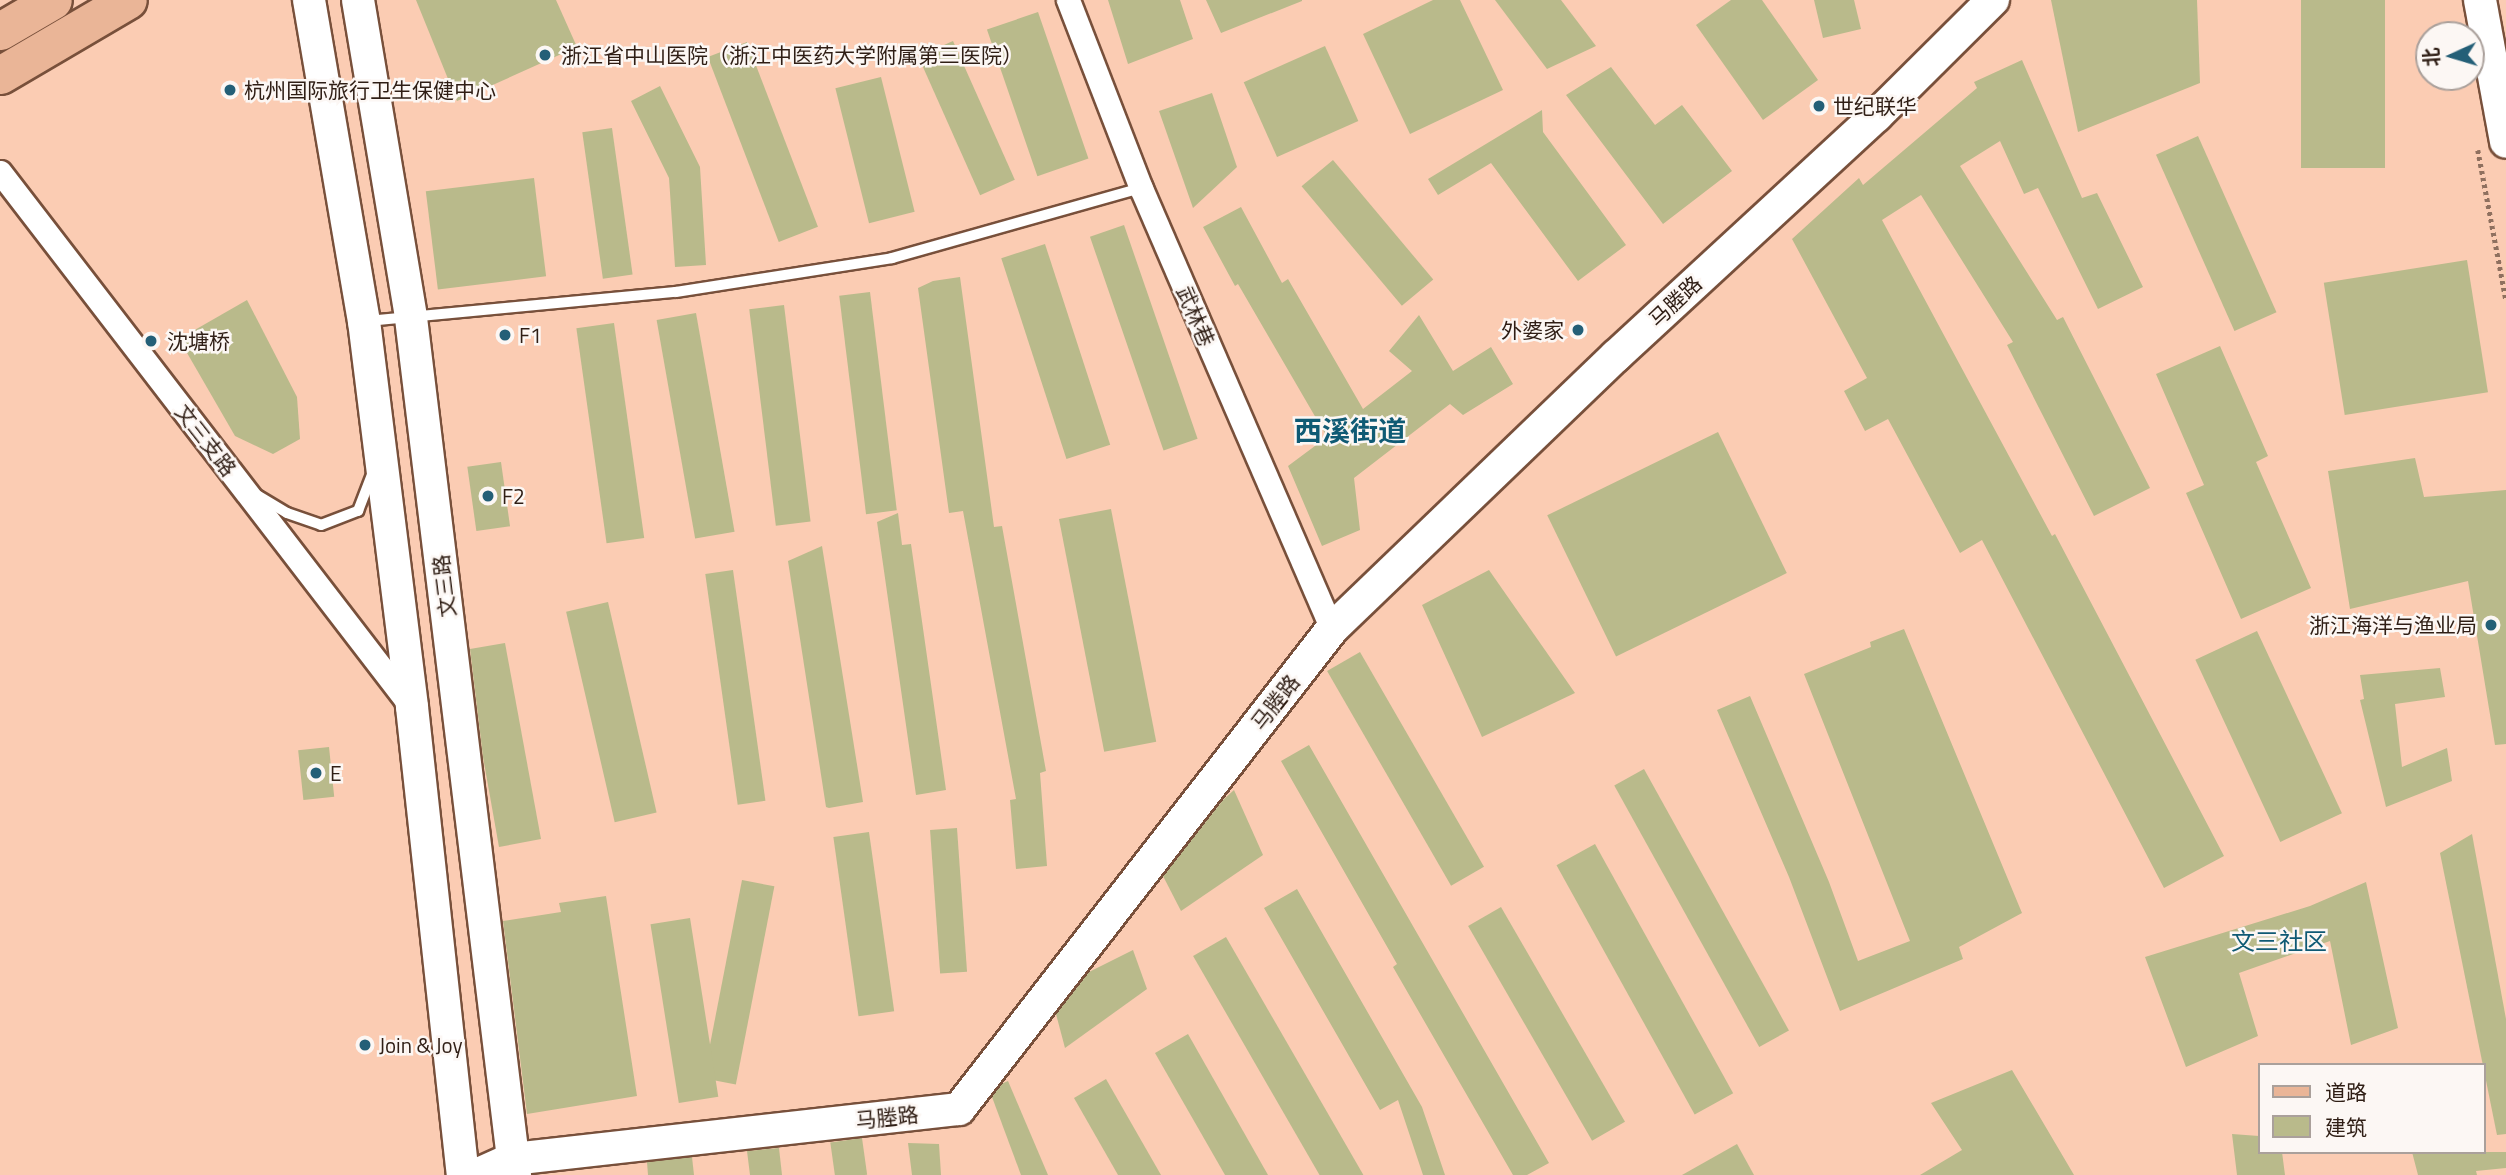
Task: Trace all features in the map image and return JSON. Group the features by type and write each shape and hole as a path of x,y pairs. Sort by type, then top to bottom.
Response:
{"main road":[{"path":"0,31 53,0"},
{"path":"0,75 128,0"},
{"path":"309,0 365,321 379,456 412,707 463,1175"},
{"name":"文三路","path":"358,0 411,318 513,1167"},
{"name":"马塍路","path":"476,1175 513,1167 959,1109 1332,629 1616,356 1876,116 1993,0"},
{"path":"2480,0 2491,142"}],"street":[{"name":"武林巷","path":"1068,0 1141,188 1332,629"},
{"name":"文三支路","path":"0,172 412,707"}],"lane":[{"path":"365,321 676,292 892,258 1141,188"},
{"path":"242,486 287,513 321,525 358,511 379,456"}],"path":[{"path":"2491,142 2506,299"}],"building":[{"path":"416,0 556,0 577,47 457,101"},
{"path":"1108,0 1180,0 1193,39 1128,64"},
{"path":"1206,0 1302,0 1302,1 1221,33"},
{"path":"1433,0 1460,0 1503,90 1410,134 1363,34"},
{"path":"1495,0 1561,0 1596,46 1547,69"},
{"path":"1731,0 1762,0 1818,80 1763,120 1696,25"},
{"path":"1814,0 1854,0 1861,29 1823,38"},
{"path":"2051,0 2197,0 2200,83 2078,132"},
{"path":"2301,0 2385,0 2385,168 2301,168"},
{"path":"1038,12 1088,159 1037,176 987,30"},
{"path":"953,41 1015,180 980,195 918,56"},
{"path":"747,42 818,227 779,242 708,57"},
{"path":"1325,46 1358,121 1277,157 1244,82"},
{"path":"2022,60 2082,198 2097,193 2143,287 2098,309 2038,188 2024,194 2000,141 1960,166 2057,320 2063,317 2150,488 2094,516 2007,345 2013,342 1921,195 1882,220 2052,536 2055,534 2224,856 2164,888 1982,540 1960,553 1888,419 1865,431 1844,391 1867,378 1792,239 1859,178 1863,185 1977,88 1974,82"},
{"path":"1611,67 1655,125 1682,105 1732,171 1663,224 1566,95"},
{"path":"881,77 915,212 869,223 835,88"},
{"path":"660,86 700,167 706,265 675,267 669,178 631,101"},
{"path":"1212,93 1237,167 1193,208 1159,111"},
{"path":"1542,110 1543,132 1626,245 1578,281 1491,163 1438,195 1428,179"},
{"path":"612,128 633,275 603,279 582,132"},
{"path":"2198,136 2277,312 2234,331 2156,155"},
{"path":"1333,160 1433,280 1402,306 1302,186"},
{"path":"534,178 546,276 438,290 426,191"},
{"path":"1241,207 1282,283 1288,279 1363,409 1412,371 1389,351 1419,315 1453,371 1491,347 1513,384 1463,415 1450,404 1354,478 1360,530 1322,546 1288,466 1327,437 1238,284 1235,286 1203,227"},
{"path":"1124,225 1198,439 1164,450 1090,237"},
{"path":"1045,244 1110,445 1066,459 1001,258"},
{"path":"2467,260 2488,392 2345,415 2324,283"},
{"path":"960,277 994,527 1002,526 1046,771 1040,773 1047,866 1016,869 1010,800 1016,799 963,511 949,513 918,288 933,281"},
{"path":"870,292 897,510 866,514 839,296"},
{"path":"247,300 297,397 300,439 273,454 235,436 179,339"},
{"path":"784,305 811,521 776,526 749,309"},
{"path":"696,313 735,532 695,539 657,320"},
{"path":"614,323 644,538 607,543 576,328"},
{"path":"2220,346 2268,456 2256,462 2311,588 2241,619 2186,493 2204,485 2156,374"},
{"path":"1718,432 1787,573 1616,656 1547,515"},
{"path":"2415,458 2424,497 2506,490 2506,744 2495,745 2468,581 2350,609 2328,471"},
{"name":"F2","path":"501,462 510,526 476,531 467,467"},
{"path":"1111,509 1156,742 1104,752 1059,519"},
{"path":"898,513 902,545 911,544 946,790 916,795 877,522"},
{"path":"822,546 863,802 829,808 826,807 788,561"},
{"path":"733,570 765,801 738,805 705,574"},
{"path":"1489,570 1575,693 1482,737 1422,605"},
{"path":"608,602 657,812 615,822 566,612"},
{"path":"1904,629 2022,913 1959,947 1963,959 1840,1011 1789,877 1717,710 1750,696 1829,882 1858,961 1910,941 1804,674 1871,647 1870,642"},
{"path":"2257,631 2342,813 2280,842 2195,660"},
{"path":"505,643 541,839 499,847 483,757 470,649"},
{"path":"1360,652 1484,867 1451,886 1327,671"},
{"path":"2440,668 2445,697 2395,704 2402,767 2447,748 2452,781 2386,807 2360,700 2364,699 2360,675"},
{"path":"1309,745 1549,1163 1527,1175 1513,1175 1393,967 1397,964 1281,761"},
{"name":"E","path":"329,747 334,797 303,800 298,750"},
{"path":"1644,769 1789,1031 1759,1047 1614,785"},
{"path":"1234,790 1263,855 1181,911 1163,876 1223,800"},
{"path":"957,828 967,972 940,974 930,830"},
{"path":"869,832 894,1011 859,1016 833,837"},
{"path":"2472,834 2506,1019 2506,1134 2497,1135 2485,1063 2482,1063 2440,853"},
{"path":"1595,844 1733,1093 1695,1115 1557,865"},
{"path":"742,880 774,886 736,1085 703,1078"},
{"path":"2366,882 2398,1028 2351,1045 2330,941 2239,973 2258,1036 2186,1067 2145,957 2310,906"},
{"path":"1297,889 1422,1107 1445,1175 1423,1175 1398,1100 1380,1110 1264,908"},
{"path":"606,896 637,1096 527,1114 503,921 561,912 559,903"},
{"path":"1501,907 1625,1122 1592,1141 1468,926"},
{"path":"690,918 718,1097 679,1103 650,924"},
{"path":"1226,937 1363,1175 1320,1175 1193,956"},
{"path":"1133,950 1147,989 1065,1048 1056,1014 1089,972"},
{"path":"1188,1034 1268,1175 1225,1175 1155,1053"},
{"path":"2012,1070 2074,1175 1920,1175 1962,1150 1931,1103"},
{"path":"1106,1079 1161,1175 1118,1175 1074,1098"},
{"path":"1008,1081 1048,1175 1021,1175 992,1097 1001,1084"},
{"path":"2232,1134 2258,1136 2258,1154 2282,1154 2285,1175 2237,1175"},
{"path":"862,1138 867,1175 835,1175 830,1142"},
{"path":"908,1143 939,1144 941,1175 912,1175"},
{"path":"1737,1144 1754,1175 1682,1175"},
{"path":"779,1148 782,1175 750,1175 747,1151"},
{"path":"2506,1152 2506,1168 2476,1171 2477,1175 2418,1175 2413,1154"},
{"path":"692,1157 694,1175 648,1175 647,1162"}],"place":[{"name":"浙江省中山医院（浙江中医药大学附属第三医院）","path":"545,55"},
{"name":"杭州国际旅行卫生保健中心","path":"230,90"},
{"name":"世纪联华","path":"1819,106"},
{"name":"外婆家","path":"1578,330"},
{"name":"F1","path":"505,335"},
{"name":"沈塘桥","path":"151,341"},
{"name":"F2","path":"488,496"},
{"name":"浙江海洋与渔业局","path":"2491,625"},
{"name":"E","path":"316,773"},
{"name":"Join & Joy","path":"365,1045"}],"district":[{"name":"西溪街道","path":"1350,431"},
{"name":"文三社区","path":"2279,942"}]}
